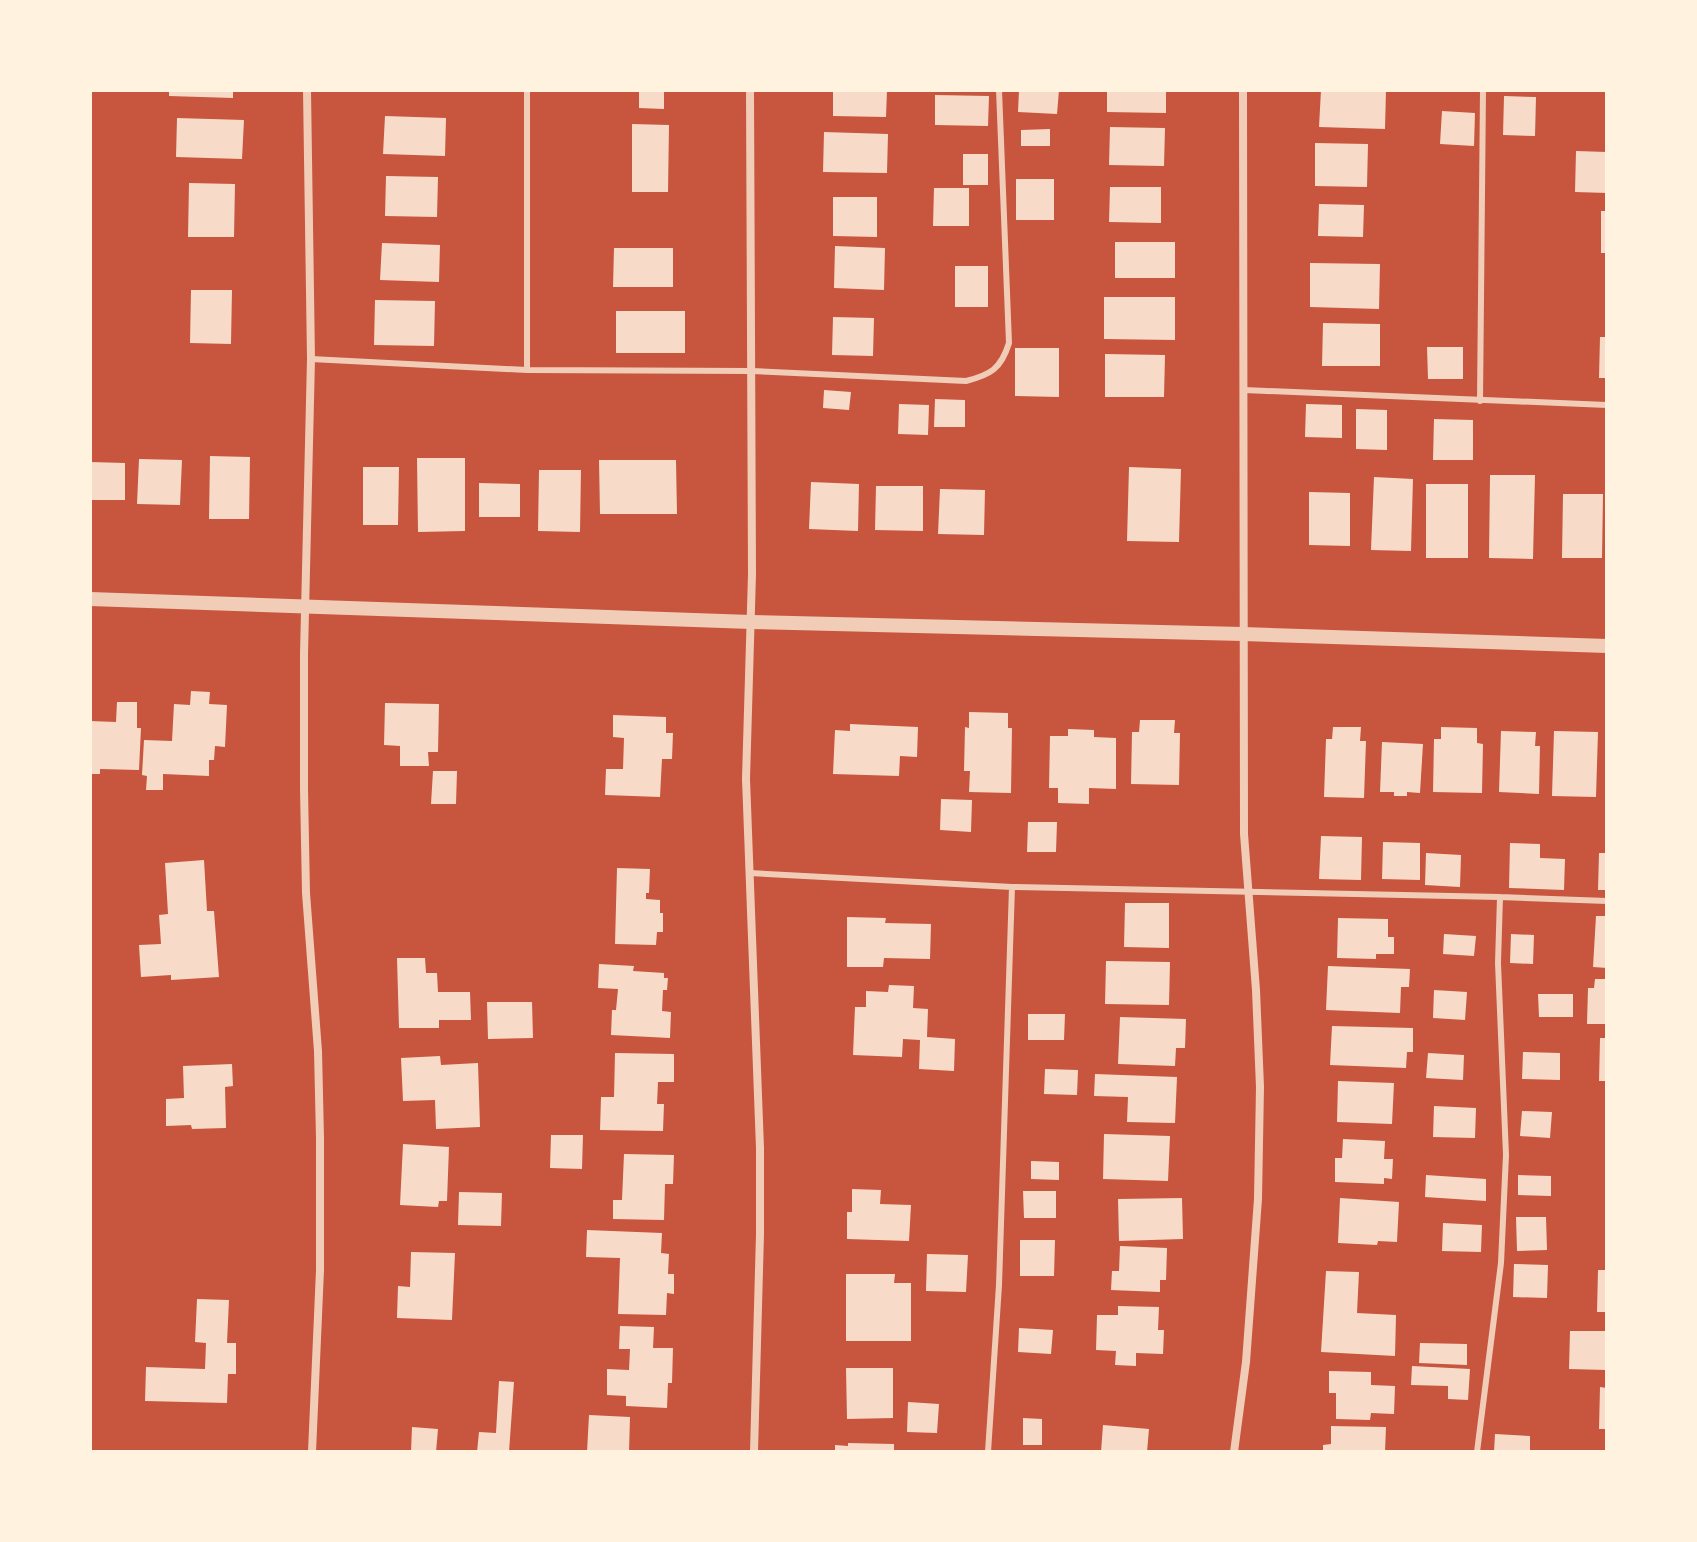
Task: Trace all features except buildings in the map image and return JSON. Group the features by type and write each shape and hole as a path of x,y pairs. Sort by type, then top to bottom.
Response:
{"street":[{"path":"307,90 311,359 304,744 306,893 318,1051 320,1138 320,1270 312,1452"},
{"path":"750,90 751,622 746,779 760,1148 754,1452"},
{"path":"1234,1452 1246,1362 1258,1199 1260,1087 1244,834 1243,90"},
{"path":"90,599 751,622 1607,646"}],"lane":[{"path":"527,90 527,370"},
{"path":"311,359 527,370 752,371 966,381 986,376 1006,354 1009,343 999,90"},
{"path":"1480,401 1483,90"},
{"path":"1244,390 1607,405"},
{"path":"749,873 1012,887 1607,901"},
{"path":"988,1452 999,1285 1012,887"},
{"path":"1477,1452 1501,1263 1506,1155 1498,963 1500,897"}]}
